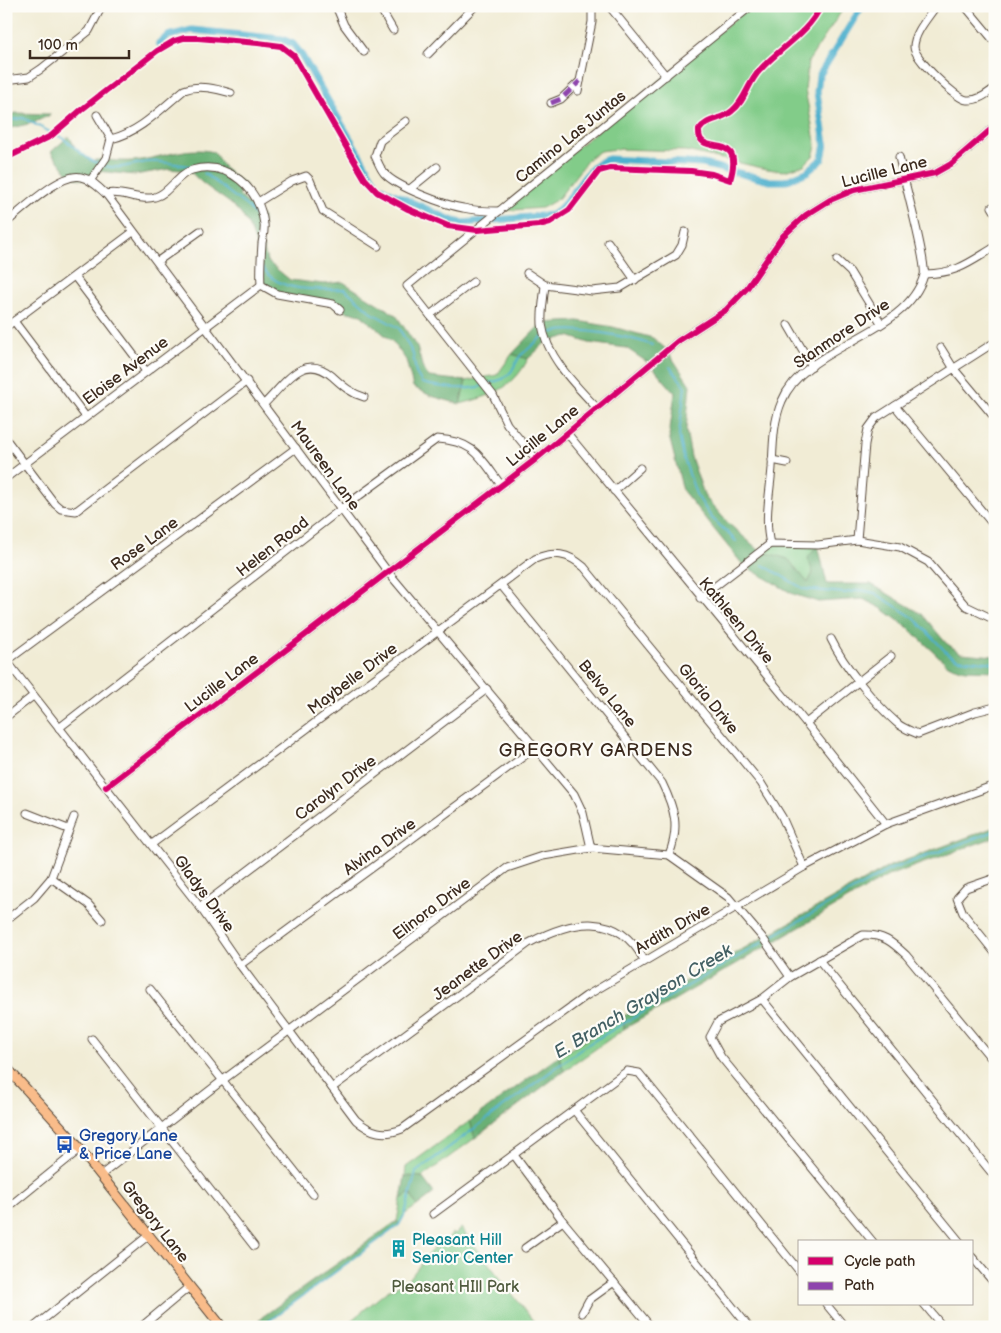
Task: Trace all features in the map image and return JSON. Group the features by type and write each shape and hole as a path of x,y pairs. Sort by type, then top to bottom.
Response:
{"main road":[{"name":"Gregory Lane","path":"6,1067 80,1149 222,1327"}],"street":[{"path":"6,80 29,77 41,69 89,31 102,6"},
{"path":"336,6 344,25 364,52"},
{"path":"379,6 393,30"},
{"path":"428,54 475,6"},
{"path":"578,91 592,22 592,6"},
{"path":"609,6 666,76"},
{"name":"Camino Las Juntas","path":"430,315 407,286 751,6"},
{"path":"936,6 914,40 914,50 918,58 956,96 967,100 982,98 995,88"},
{"path":"965,6 995,42"},
{"path":"551,103 560,99 580,81"},
{"path":"111,139 127,135 136,130 184,90 191,87 218,89 231,93"},
{"path":"6,223 64,179 80,176 90,181 106,158 111,139 96,115"},
{"path":"406,121 380,141 375,156 385,174 392,181 410,189 462,208 496,213"},
{"name":"Lucille Lane","path":"106,787 536,459 678,341 726,310 747,288 783,236 806,215 830,200 854,190 935,173 950,164 995,126"},
{"path":"899,157 920,244 924,274 947,273 960,269 995,247"},
{"path":"106,194 115,192 148,198 156,197 190,170 209,167 225,169 247,186 258,202 265,226 260,267 261,285 277,294 333,304 340,310"},
{"path":"410,189 437,167"},
{"path":"258,202 292,181 306,176 310,180 323,211 378,246"},
{"name":"Maureen Lane","path":"90,181 106,194 158,262 388,572 440,631 579,802 591,848"},
{"path":"158,262 200,231"},
{"path":"6,328 134,232"},
{"path":"527,273 545,285 592,291 610,290 636,280 676,255 682,245 685,232"},
{"path":"608,242 636,280"},
{"path":"837,260 850,272 881,323"},
{"name":"Stanmore Drive","path":"770,544 767,532 772,460 776,425 782,400 793,382 812,366 900,310 914,295 924,274"},
{"path":"75,277 145,370"},
{"path":"473,282 430,315 493,396 507,424 536,459"},
{"name":"Eloise Avenue","path":"6,478 145,370 261,285"},
{"path":"545,285 542,323 546,342 555,357 597,408"},
{"path":"14,321 86,417"},
{"path":"788,325 812,366"},
{"path":"858,540 868,430 876,418 995,342"},
{"path":"941,348 954,368 995,418"},
{"path":"264,404 301,368 312,365 323,368 352,393 364,397"},
{"path":"6,439 55,504 61,509 76,511 247,381"},
{"path":"895,406 995,527"},
{"name":"Kathleen Drive","path":"567,433 700,598 806,723 886,824"},
{"name":"Helen Road","path":"59,728 341,510 437,439 466,444 478,454 501,485"},
{"name":"Rose Lane","path":"7,660 296,448"},
{"path":"772,460 786,462"},
{"path":"614,490 640,468"},
{"path":"700,598 770,544 818,546 858,540 900,547 928,562 966,606 995,620"},
{"name":"Maybelle Drive","path":"152,844 535,559 546,555 567,555 575,559"},
{"name":"Gloria Drive","path":"575,559 584,567 761,783 782,818 804,867"},
{"name":"Belva Lane","path":"502,585 662,782 670,798 676,823 675,840 669,855"},
{"path":"831,639 837,652 860,682 898,725 918,734 975,712 995,707"},
{"path":"806,723 892,656"},
{"name":"Gladys Drive","path":"7,660 33,696 200,907 240,965 332,1088 365,1128 386,1134"},
{"name":"Carolyn Drive","path":"200,907 487,689"},
{"path":"6,717 33,696"},
{"name":"Alvina Drive","path":"240,965 535,748"},
{"name":"Ardith Drive","path":"386,1134 402,1129 586,996 804,867 886,824 995,785"},
{"path":"27,813 68,829"},
{"path":"6,920 34,898 51,878 74,817"},
{"name":"Elinora Drive","path":"101,1175 223,1080 507,868 543,856 591,848 669,855"},
{"path":"669,855 728,897 737,906 762,936 790,977"},
{"path":"51,878 88,904 102,920"},
{"path":"995,878 966,888 957,898 963,913 995,953"},
{"name":"Jeanette Drive","path":"332,1088 530,943 547,934 581,924 603,925 622,933 630,940 644,960"},
{"path":"871,1240 720,1057 710,1037 718,1022 762,999 790,977 864,935 877,934 886,938 906,955 995,1062"},
{"path":"819,960 995,1176"},
{"path":"150,989 313,1194"},
{"path":"762,999 958,1240"},
{"path":"92,1039 254,1246"},
{"path":"434,1214 627,1071 639,1073 798,1270"},
{"path":"574,1110 749,1327"},
{"path":"6,1209 80,1149"},
{"path":"514,1155 563,1221 651,1327"},
{"path":"525,1248 563,1221"},
{"path":"34,1327 148,1235"},
{"path":"974,1259 995,1284"},
{"path":"582,1313 589,1300 614,1282"},
{"path":"141,1327 189,1287"},
{"path":"828,1306 844,1327"},
{"path":"926,1306 943,1327"}],"green space":[{"path":"751,6 845,6 808,62 805,90 816,146 813,156 804,165 784,171 686,151 616,149 600,151 589,158 558,199 542,208 499,211"},
{"path":"17,113 50,115 33,123 6,129 6,115"},
{"path":"69,136 76,149 91,161 134,161 191,150 214,152 225,169 247,186 238,194 263,217 262,242 267,261 290,280 324,284 343,282 396,315 417,347 423,369 429,377 466,381 460,404 431,396 413,387 406,360 393,342 361,315 340,310 332,304 277,294 261,285 255,241 246,221 231,204 205,185 190,171 169,169 135,175 97,171 90,181 71,177 51,152"},
{"path":"578,321 613,327 653,338 667,350 690,385 686,430 691,457 705,497 729,524 760,551 788,559 808,583 813,573 808,558 818,545 827,584 871,584 922,614 946,643 961,653 995,656 995,671 965,670 948,665 907,627 881,608 863,599 818,602 793,594 743,565 683,491 669,436 675,393 650,364 626,348 589,343 568,336 546,342 528,359 512,354 542,323"},
{"path":"512,354 528,359 515,378 500,390 482,398 460,404 466,381 497,375"},
{"path":"770,544 818,545 813,573 808,583 788,559 760,551"},
{"path":"995,827 995,837 888,876 624,1029 624,1016 890,866"},
{"path":"624,1016 624,1029 564,1071 559,1056"},
{"path":"559,1056 564,1071 475,1138 470,1121"},
{"path":"470,1121 475,1138 422,1177 405,1176 406,1167"},
{"path":"405,1176 422,1177 434,1193 417,1206 410,1193 401,1199"},
{"path":"410,1193 417,1206 405,1214 399,1225 397,1221 401,1199"},
{"path":"397,1221 399,1225 261,1327 252,1327 262,1317"},
{"name":"Pleasant HIll Park","path":"461,1228 538,1327 343,1327 386,1292 410,1278 435,1247 443,1245 452,1233 455,1234"}],"waterway":[{"path":"159,43 168,36 192,30 282,39 293,44 301,54 377,185 453,221 462,223 552,215 567,201 592,169 609,159 703,164 770,181 785,181 807,172 822,159 825,144 817,92 819,76 862,6"},
{"path":"6,121 23,118 50,132"},
{"path":"55,134 88,158 100,164"},
{"path":"105,166 121,167 153,162 194,167"},
{"path":"204,173 249,208 259,221 260,238"},
{"path":"263,268 270,276 289,286 312,289 345,289 372,313 399,328 413,354 416,373 422,383 461,388 482,386"},
{"path":"546,335 568,330 598,332 652,345"},
{"path":"487,384 503,379 511,372 520,356 542,337"},
{"path":"670,367 685,386 679,435 684,459 696,494 711,517 736,541"},
{"path":"763,565 804,589 844,593 862,590 875,593 914,618 948,654 958,659 995,663"},
{"name":"E. Branch Grayson Creek","path":"767,939 889,870 995,831"},
{"name":"E. Branch Grayson Creek","path":"261,1327 399,1225 405,1214 416,1172 585,1046 763,942"}],"marked path":[{"path":"551,103 561,99 580,81"}],"cycle path":[{"path":"6,158 51,136 81,110 157,51 174,41 184,38 198,38 258,43 281,46 294,56 365,179 377,192 408,209 448,226 477,230 539,225 550,222 569,210 599,171 610,168 691,171 712,174 730,180 733,164 732,154 727,149 705,143 700,139 699,130 706,123 728,114 737,107 756,75 801,33 821,6"},
{"path":"106,787 536,459 678,341 726,310 747,288 783,236 806,215 830,200 854,190 935,173 951,164 995,126"}],"place":[{"name":"Gregory Lane & Price Lane","path":"65,1144"},
{"name":"Pleasant Hill Senior Center","path":"398,1248"}],"district":[{"name":"GREGORY GARDENS","path":"596,750"}]}
